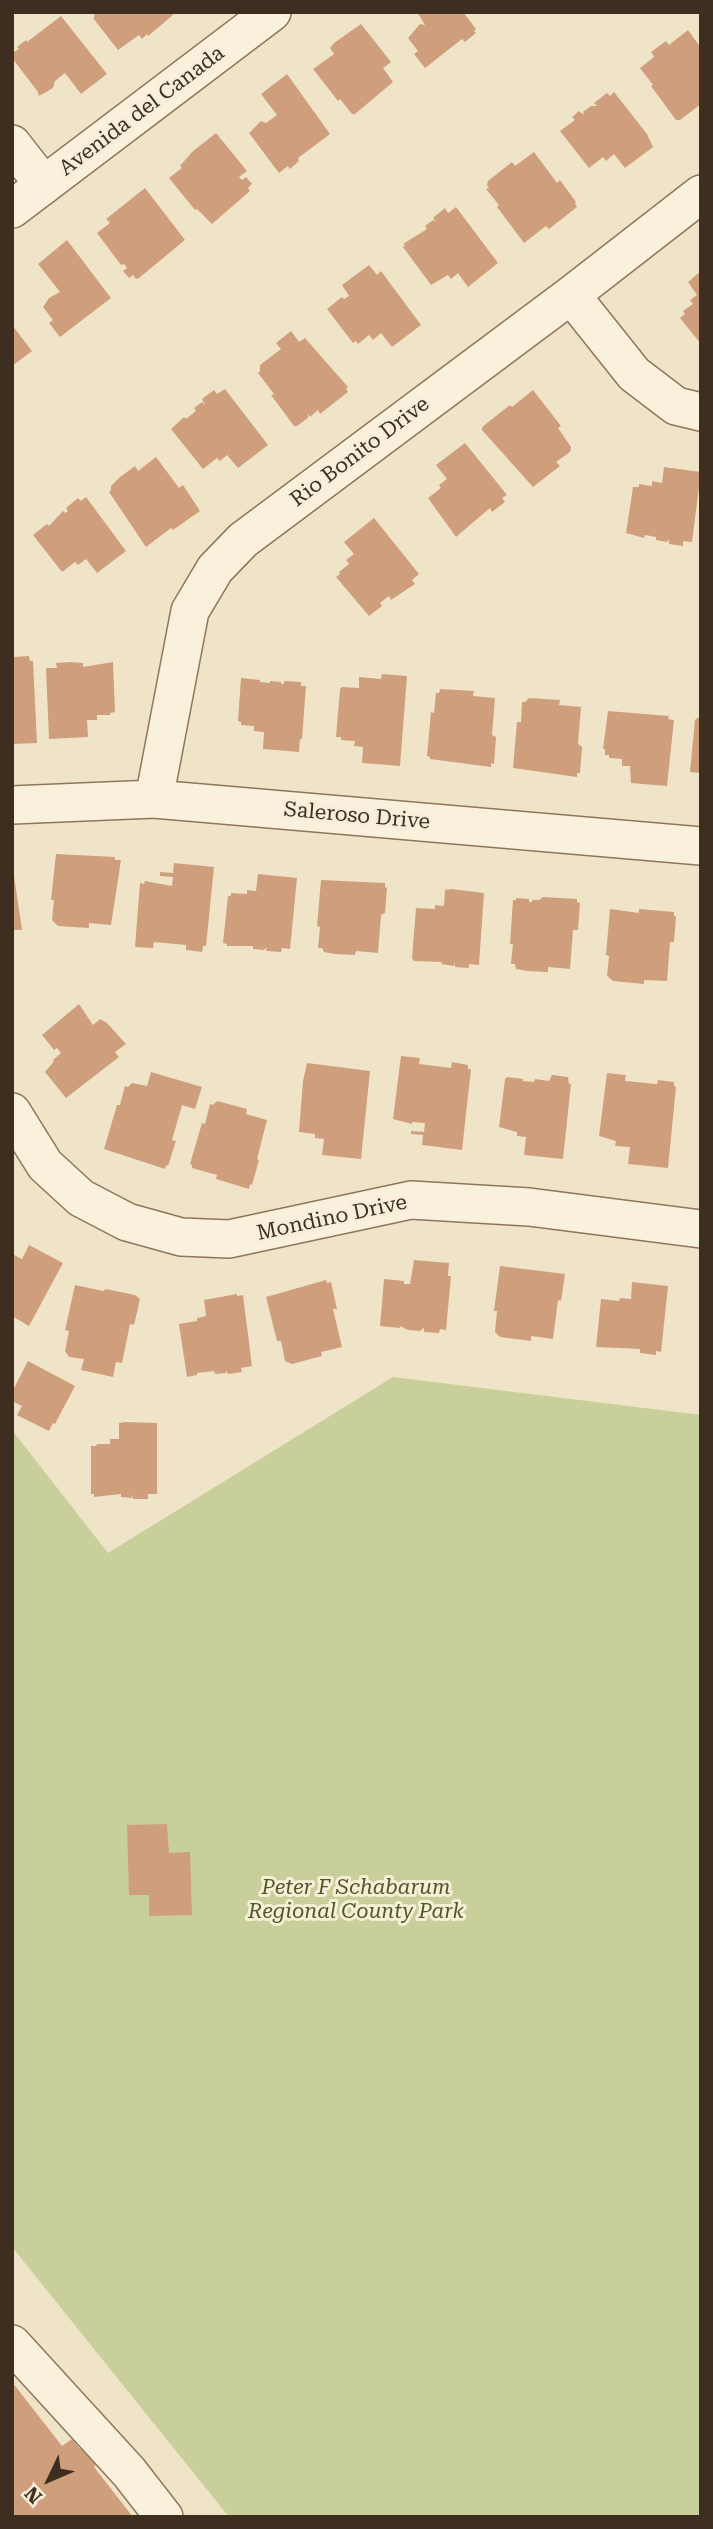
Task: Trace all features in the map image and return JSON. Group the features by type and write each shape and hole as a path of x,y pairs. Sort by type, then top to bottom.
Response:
{"street":[{"name":"Avenida del Canada","path":"12,209 272,12"},
{"path":"12,144 44,186"},
{"name":"Rio Bonito Drive","path":"154,799 190,611 215,569 243,540 571,295 701,194"},
{"path":"571,295 635,374 676,406 701,412"},
{"name":"Saleroso Drive","path":"12,805 154,799 701,846"},
{"name":"Mondino Drive","path":"12,1112 45,1166 81,1198 127,1222 181,1237 229,1239 411,1200 529,1207 701,1229"},
{"path":"12,2344 129,2472 164,2517"}],"green space":[{"name":"Peter F Schabarum Regional County Park","path":"393,1377 701,1415 701,2517 229,2517 12,2247 12,1430 108,1553"}],"building":[{"path":"92,12 171,12 173,15 148,36 147,34 142,39 139,35 118,50 93,18 95,16"},
{"path":"417,12 463,12 476,29 476,33 465,42 462,39 425,68 414,54 418,51 408,38 420,24 425,25"},
{"path":"61,16 107,74 81,94 65,73 55,81 53,88 39,96 12,58 12,53"},
{"path":"361,24 391,62 383,68 393,82 352,114 313,69 334,54 330,48 334,43"},
{"path":"688,30 701,48 701,104 680,120 676,120 640,68 654,57 651,52 666,41 669,45"},
{"path":"287,74 330,134 298,158 299,161 290,169 288,166 279,173 249,133 261,121 266,123 277,115 261,94"},
{"path":"614,92 647,134 653,147 625,168 614,154 606,161 603,157 589,168 560,131 575,120 572,117 579,111 584,115 583,112 591,106 597,106 594,103 607,93 610,96"},
{"path":"216,133 247,171 239,177 242,180 246,177 252,184 248,188 250,191 212,224 195,210 169,178 182,168 180,166 192,152"},
{"path":"534,152 557,183 560,180 577,207 549,229 546,226 524,243 486,189 489,188 488,181 512,162 515,166"},
{"path":"145,188 185,240 136,279 133,275 129,278 123,271 127,268 124,264 121,265 97,233 110,223 106,219"},
{"path":"456,207 498,263 468,287 458,273 451,279 448,275 431,285 403,244 427,229 425,226 433,220 436,222 433,218 445,208 448,213"},
{"path":"67,240 111,298 60,337 49,323 53,320 43,307 49,298 60,292 38,264"},
{"path":"369,265 377,275 381,271 421,325 392,347 381,333 373,340 369,335 358,344 356,341 353,343 327,309 342,297 344,299 349,296 342,285"},
{"path":"701,271 701,344 680,318 685,314 683,311 693,304 690,300 697,295 688,282"},
{"path":"12,325 32,351 12,366"},
{"path":"291,331 299,342 305,338 348,387 348,392 320,414 318,410 310,417 308,414 308,418 297,426 294,426 271,395 274,394 258,373 260,365 281,349 276,343"},
{"path":"225,389 268,445 238,468 227,455 220,461 217,458 203,469 171,429 184,417 186,419 196,411 194,408 202,402 205,405 202,399 214,390 217,394"},
{"path":"533,390 561,426 558,428 571,447 570,452 556,462 560,466 533,487 482,427"},
{"path":"465,443 507,495 502,498 505,502 492,512 490,508 456,537 428,498 441,488 439,485 447,479 436,465"},
{"path":"156,457 179,488 183,485 200,511 146,547 109,492 120,477 135,466 138,471"},
{"path":"664,467 701,472 692,542 683,541 683,546 669,544 669,539 667,542 656,540 656,537 645,535 644,538 626,533 633,487 639,487 639,484 652,486 652,481 662,483"},
{"path":"86,497 126,551 97,573 86,559 78,565 75,562 62,572 33,535 47,524 49,526 63,511 68,511 66,508 78,498 81,501"},
{"path":"374,518 419,574 412,580 415,584 391,600 389,596 380,603 382,606 369,616 336,577 349,564 346,560 354,554 344,542"},
{"path":"29,656 30,661 33,661 37,743 12,744 13,657"},
{"path":"113,662 115,712 110,715 97,715 97,720 87,720 88,737 49,739 46,668 57,668 56,663 83,663 83,667"},
{"path":"382,674 407,676 400,766 362,763 363,747 354,746 355,741 336,737 340,689 359,688 359,677 381,679"},
{"path":"241,678 281,684 284,684 284,681 301,682 301,686 306,686 299,752 263,749 264,732 254,731 254,726 241,725 238,721"},
{"path":"440,689 474,691 473,696 495,698 492,735 496,737 494,764 491,763 491,767 430,759 427,756 431,712 434,713 436,693 439,693"},
{"path":"529,698 560,700 559,705 581,707 578,744 582,747 580,773 577,773 577,777 513,768 517,722 521,722 522,702"},
{"path":"608,711 669,716 668,719 674,720 667,786 631,783 630,766 622,766 622,759 605,755 603,749"},
{"path":"697,718 701,718 701,773 690,772"},
{"path":"56,854 115,857 115,860 121,860 111,925 89,923 89,928 58,926 52,920 54,900 51,900"},
{"path":"12,862 22,930 12,930"},
{"path":"174,863 214,867 206,946 203,946 202,952 186,950 186,945 154,942 153,948 135,947 140,883 144,884 145,881 172,886 173,877 160,876 160,872 173,873"},
{"path":"258,874 297,878 290,949 282,948 281,952 266,951 267,947 264,950 253,949 253,946 227,946 223,943 228,896 231,896 231,893 247,894 247,890 256,891"},
{"path":"321,880 385,883 385,913 381,915 378,953 356,951 355,955 335,954 318,948"},
{"path":"445,890 484,893 479,965 469,964 469,968 455,967 455,963 454,966 441,964 442,962 414,961 412,958 416,908 435,909 435,905 444,906"},
{"path":"543,897 577,899 580,903 578,930 573,930 570,969 548,967 548,972 516,969 515,964 511,964 513,944 510,944 513,900 529,899 529,902 532,902"},
{"path":"610,909 639,913 639,909 674,912 674,942 670,942 667,981 644,980 644,984 613,981 607,976"},
{"path":"79,1004 93,1025 100,1019 107,1023 126,1044 115,1052 119,1057 66,1098 45,1072 61,1053 57,1048 54,1050 42,1035"},
{"path":"401,1056 420,1058 419,1064 451,1068 452,1062 468,1065 468,1069 471,1069 462,1150 422,1145 423,1135 411,1134 411,1131 424,1132 425,1123 412,1124 393,1119"},
{"path":"307,1063 370,1071 361,1159 322,1155 324,1139 315,1138 315,1134 299,1132"},
{"path":"151,1072 202,1087 195,1109 182,1105 172,1140 176,1141 165,1169 104,1149 125,1086 128,1087 132,1083 147,1086"},
{"path":"607,1073 626,1075 625,1081 657,1084 658,1080 674,1082 676,1087 668,1168 628,1164 630,1147 615,1146 616,1141 599,1136"},
{"path":"552,1075 568,1077 571,1084 563,1159 524,1155 526,1137 517,1136 517,1132 499,1127 505,1079 549,1081"},
{"path":"217,1101 247,1109 246,1114 267,1120 257,1159 259,1160 249,1189 216,1179 217,1175 192,1168 190,1164 210,1104 213,1105"},
{"path":"29,1245 63,1263 29,1326 12,1316 12,1254 22,1259"},
{"path":"414,1260 449,1263 448,1276 451,1276 446,1330 440,1329 439,1333 424,1332 424,1328 420,1331 400,1326 380,1326 384,1279 410,1284"},
{"path":"500,1266 565,1274 561,1301 558,1300 553,1339 531,1336 531,1341 500,1337 495,1332 497,1311 494,1311"},
{"path":"326,1280 327,1283 331,1282 337,1309 333,1309 342,1347 292,1364 285,1361 266,1297"},
{"path":"632,1282 668,1286 661,1352 656,1351 656,1355 640,1353 640,1349 596,1347 601,1299 631,1299"},
{"path":"75,1285 135,1295 140,1299 134,1325 130,1324 122,1363 116,1362 113,1377 81,1370 84,1359 69,1357 65,1351 69,1331 65,1330"},
{"path":"243,1295 252,1366 241,1368 242,1372 228,1374 226,1370 226,1373 215,1374 214,1371 187,1377 179,1324 197,1321 197,1318 206,1316 204,1300"},
{"path":"28,1361 75,1386 49,1431 17,1415 22,1406 12,1401 12,1392"},
{"path":"119,1423 157,1423 157,1494 148,1494 148,1499 133,1499 133,1494 132,1498 121,1497 121,1494 94,1497 94,1494 91,1494 91,1446 110,1444 110,1439 119,1439"},
{"path":"167,1824 169,1853 190,1852 192,1915 149,1916 149,1895 129,1895 127,1825"},
{"path":"12,2382 62,2446 72,2439 80,2449 83,2447 96,2464 94,2467 133,2517 12,2517"}]}
